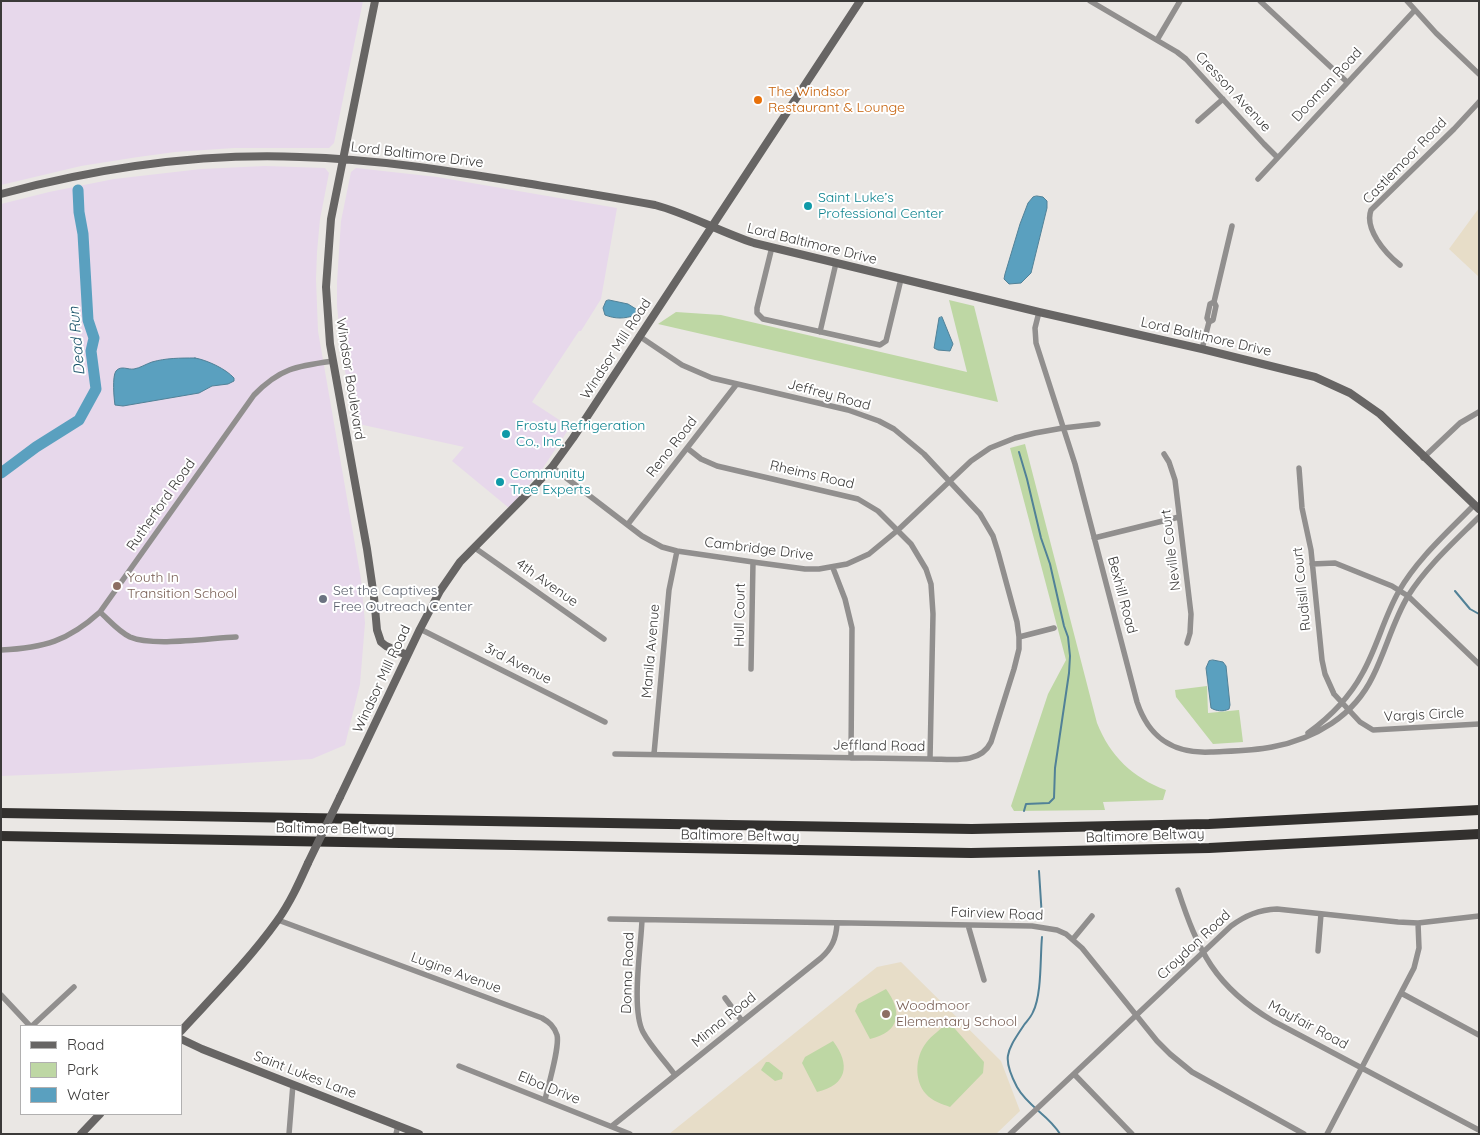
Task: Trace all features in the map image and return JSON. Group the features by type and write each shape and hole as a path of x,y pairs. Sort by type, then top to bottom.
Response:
{"highway":[{"name":"Baltimore Beltway","path":"1,813 972,829 1200,824 1479,810"},
{"name":"Baltimore Beltway","path":"1,836 972,853 1200,848 1479,834"}],"main road":[{"name":"Windsor Boulevard","path":"375,1 331,219 327,252 327,306 333,361 367,549 378,636 386,646 407,655"},
{"name":"Windsor Mill Road","path":"182,1030 239,967 278,920 298,884 433,603 451,574 552,467 860,1"},
{"name":"Lord Baltimore Drive","path":"1,194 83,176 169,162 244,157 298,157 422,166 636,201 671,209 738,238 772,248 1298,372 1334,385 1350,393 1380,414 1423,458 1476,507"},
{"name":"Saint Lukes Lane","path":"182,1040 293,1084 397,1130 420,1134"},
{"path":"81,1134 99,1115"}],"street":[{"name":"Cresson Avenue","path":"1090,1 1186,59 1277,157"},
{"path":"1157,40 1180,1"},
{"path":"1260,1 1347,82"},
{"path":"1408,1 1436,33 1479,74"},
{"name":"Dooman Road","path":"1258,179 1415,10"},
{"path":"1198,120 1222,99"},
{"name":"Castlemoor Road","path":"1400,265 1388,253 1374,233 1369,219 1371,210 1479,102"},
{"path":"1202,349 1209,322 1207,318 1210,304 1214,302 1232,226"},
{"path":"772,248 757,313 763,319 875,344 884,343 901,279"},
{"path":"820,332 836,264"},
{"name":"Bexhill Road","path":"1038,312 1036,344 1075,464 1136,702 1141,715 1154,733 1172,746 1193,752 1259,749 1301,739 1328,727 1348,711 1365,690 1408,596 1433,563 1479,517"},
{"name":"Jeffrey Road","path":"639,336 682,365 712,378 848,410 879,421 908,440 951,481 980,514 993,536 1015,613 1019,637"},
{"name":"Rutherford Road","path":"1,650 49,644 78,630 100,612 254,395 272,378 281,373 309,364 333,361"},
{"name":"Reno Road","path":"628,524 736,385"},
{"path":"1423,458 1460,423 1479,412"},
{"name":"Cambridge Drive","path":"552,467 653,542 677,551 805,569 833,568 858,560 869,554 898,530 971,461 990,448 1015,438 1063,428 1098,424"},
{"name":"Rheims Road","path":"687,448 701,459 717,466 858,499 878,511 898,530 919,555 926,569 933,599 930,759"},
{"name":"Neville Court","path":"1164,454 1169,462 1174,480 1179,517 1191,619 1187,643"},
{"name":"Rudisill Court","path":"1299,468 1302,508 1308,535 1325,674 1334,694 1348,711"},
{"name":"Bexhill Road","path":"1301,739 1317,727 1342,703 1363,673 1399,590 1426,555 1476,507"},
{"path":"1094,538 1179,517"},
{"name":"4th Avenue","path":"475,548 604,639"},
{"name":"Manila Avenue","path":"654,754 670,590 677,551"},
{"name":"Hull Court","path":"751,669 753,562"},
{"path":"1312,564 1335,563 1399,590 1408,596 1479,664"},
{"path":"833,568 845,599 852,628 851,758"},
{"path":"100,612 122,632 139,640 160,642 236,637"},
{"path":"1019,637 1054,628"},
{"name":"3rd Avenue","path":"420,629 605,722"},
{"name":"Jeffland Road","path":"616,754 971,758 982,754 987,749 1014,669 1019,649 1019,637"},
{"name":"Vargis Circle","path":"1348,711 1373,730 1479,724"},
{"name":"Mayfair Road","path":"1178,890 1191,930 1202,953 1229,988 1248,1005 1273,1021 1479,1130"},
{"name":"Croydon Road","path":"1010,1134 1242,917 1254,912 1277,909 1418,923 1479,916"},
{"path":"1318,951 1322,914"},
{"path":"1073,939 1092,916"},
{"name":"Fairview Road","path":"610,919 968,925 1047,928 1061,932 1073,939 1087,953 1136,1016 1170,1054 1192,1072 1304,1134"},
{"name":"Lugine Avenue","path":"278,920 549,1022 554,1027 558,1038 545,1100"},
{"name":"Donna Road","path":"642,920 637,1014 647,1039 676,1075"},
{"path":"1327,1134 1401,993 1417,958 1420,939 1418,923"},
{"name":"Minna Road","path":"612,1126 828,952 835,940 837,924"},
{"path":"968,925 984,980"},
{"path":"32,1025 74,987"},
{"path":"1401,993 1479,1035"},
{"path":"1,995 30,1025"},
{"path":"725,998 742,1021"},
{"name":"Elba Drive","path":"459,1066 630,1134"},
{"path":"1074,1074 1132,1134"},
{"path":"289,1134 293,1084"}],"shaded area":[{"path":"1,1 363,1 334,143 329,148 234,148 175,152 81,166 1,185"},
{"path":"265,166 325,168 329,173 320,219 317,252 318,331 361,579 365,623 360,684 345,745 312,759 1,776 1,204 114,179 201,169"},
{"path":"356,168 437,177 617,208 601,299 532,402 570,427 543,468 509,508 452,461 464,447 354,423 342,353 337,306 337,282 341,221 351,172"},
{"path":"1479,208 1479,277 1449,249"},
{"name":"Woodmoor Elementary School","path":"901,962 1001,1061 1020,1111 996,1134 669,1134 877,967"}],"green space":[{"path":"949,300 974,306 998,402 658,324 676,312 721,315 967,372"},
{"path":"1025,444 1097,723 1109,746 1124,764 1143,779 1166,790 1163,800 1103,802 1105,810 1014,811 1011,806 1048,694 1066,660 1010,448"},
{"path":"1207,686 1208,713 1239,710 1243,742 1213,744 1176,697 1175,690"},
{"path":"886,989 895,1006 896,1020 888,1031 870,1039 855,1011 858,1004"},
{"path":"949,1022 984,1062 983,1073 950,1107 926,1094 919,1083 917,1069 922,1049 926,1043"},
{"path":"833,1041 842,1058 843,1073 835,1084 817,1092 802,1063 805,1057"},
{"path":"766,1062 769,1062 783,1073 782,1079 775,1081 761,1070"}],"water":[{"path":"1033,197 1043,197 1047,201 1047,208 1031,273 1021,283 1009,284 1004,279 1020,224 1028,203"},
{"path":"606,301 628,304 636,309 635,315 620,318 605,315 603,308"},
{"path":"942,317 953,344 950,351 934,348 939,318"},
{"path":"195,358 221,368 234,378 234,381 228,384 212,386 199,393 123,406 115,405 114,378 118,369 134,369 163,360"},
{"path":"1209,661 1223,662 1226,666 1230,705 1229,709 1224,711 1211,708 1206,668"}],"waterway":[{"name":"Dead Run","path":"1,473 36,447 79,420 96,389 91,351 94,338 88,320 83,234 78,190"},
{"path":"1019,452 1041,538 1050,564 1068,637 1070,656 1055,768 1054,798 1049,803 1026,804 1024,811"},
{"path":"1455,591 1470,609 1479,614"},
{"path":"1039,871 1042,918"},
{"path":"1042,937 1036,1004 1031,1016 1010,1048 1008,1061 1017,1087 1060,1134"}],"place":[{"name":"The Windsor Restaurant & Lounge","path":"758,100"},
{"name":"Saint Luke’s Professional Center","path":"808,206"},
{"name":"Frosty Refrigeration Co., Inc.","path":"506,434"},
{"name":"Community Tree Experts","path":"500,482"},
{"name":"Youth In Transition School","path":"117,586"},
{"name":"Set the Captives Free Outreach Center","path":"323,599"},
{"name":"Woodmoor Elementary School","path":"886,1014"}]}
